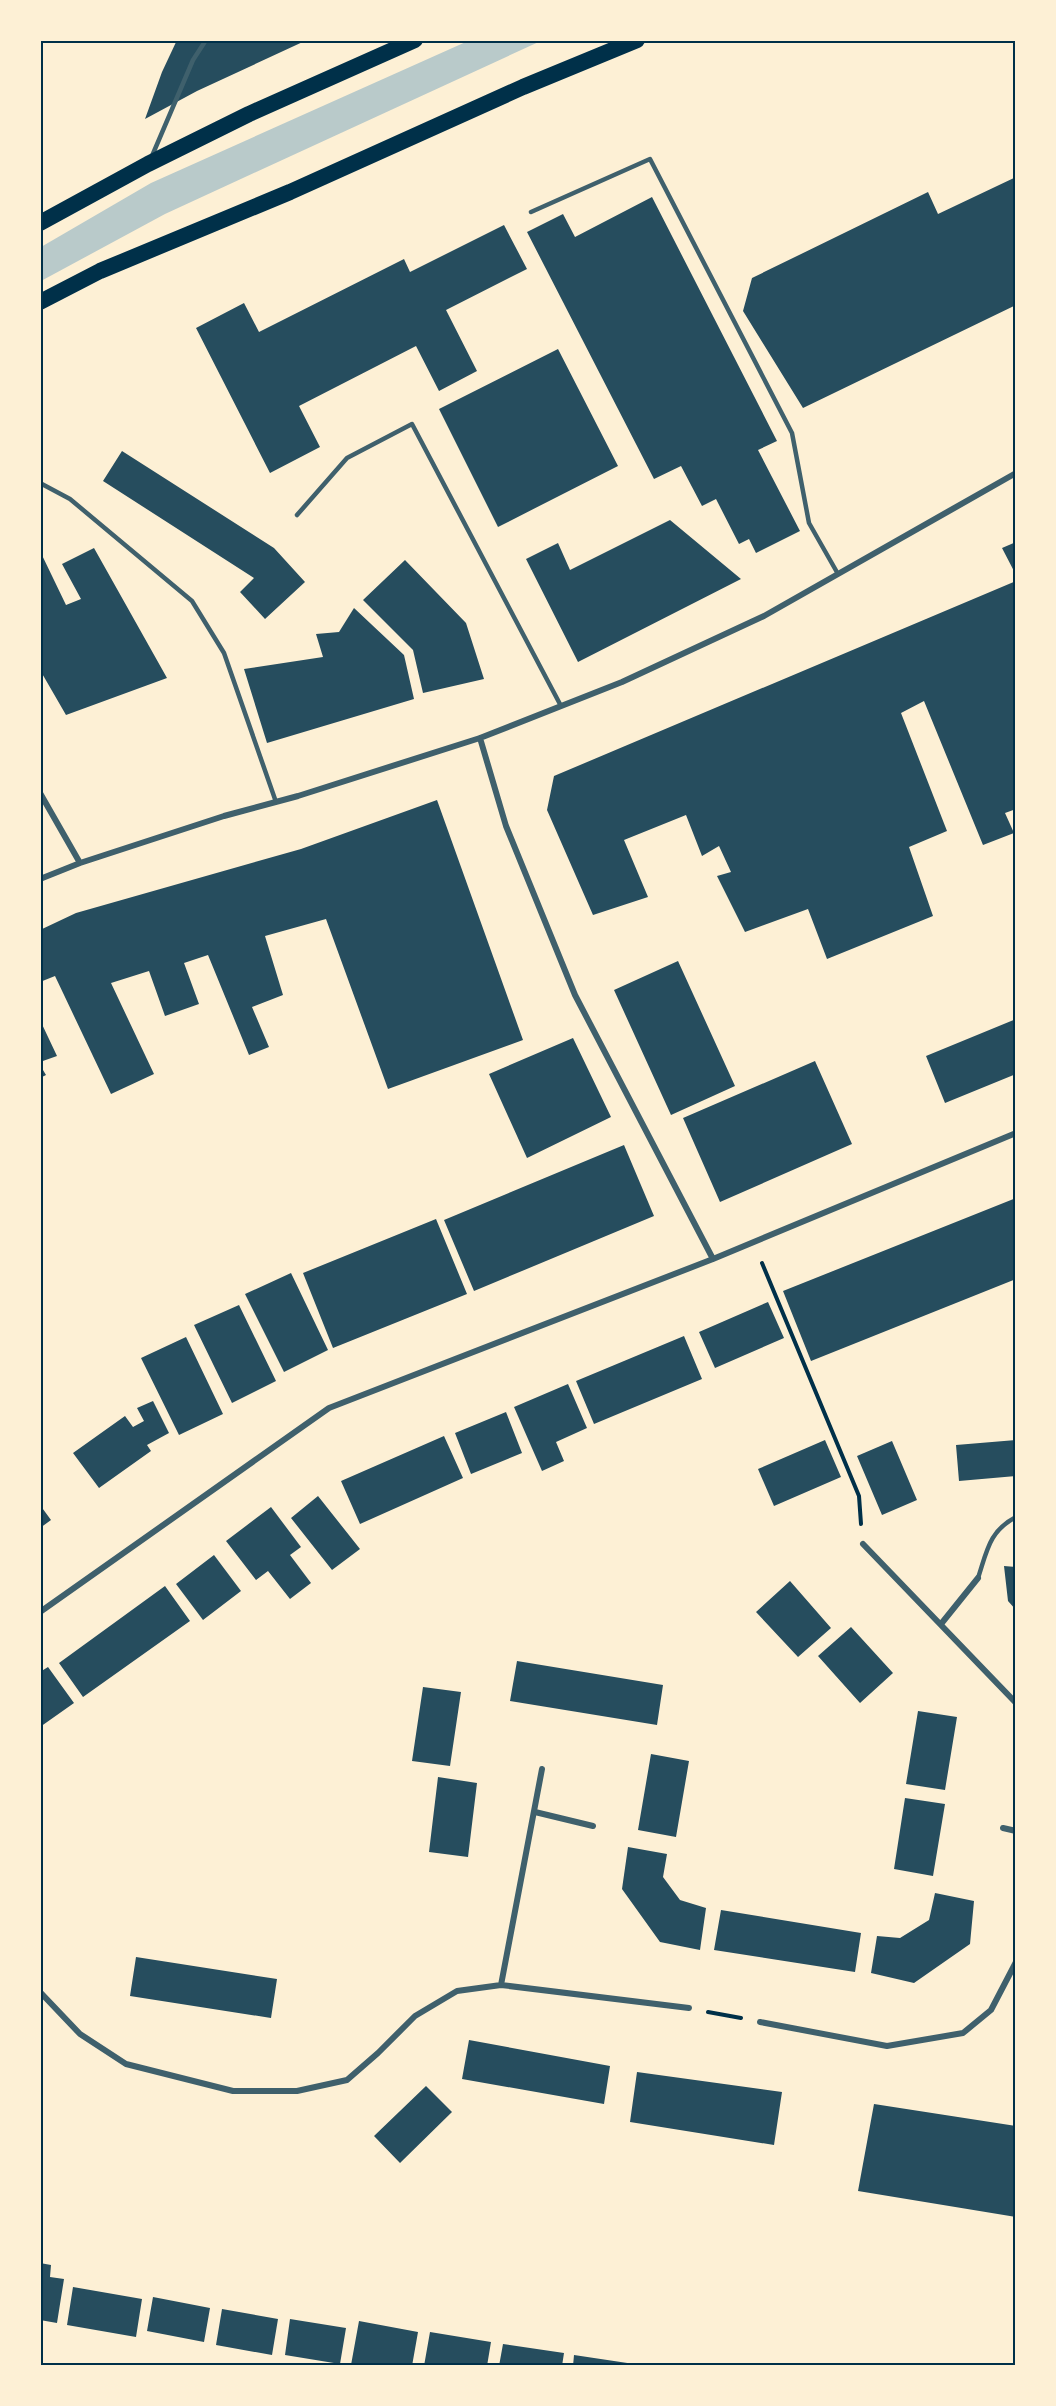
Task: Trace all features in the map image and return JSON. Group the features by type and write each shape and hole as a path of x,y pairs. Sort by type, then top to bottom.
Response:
{"highway":[{"path":"40,223 148,164 249,114 415,40"},
{"path":"40,302 100,271 290,192 523,87 637,40"}],"street":[{"path":"40,879 80,863 224,816 480,738 622,682 764,616 1016,473"},
{"path":"480,738 506,826 575,995 714,1259"},
{"path":"40,793 80,863"},
{"path":"40,1612 329,1408 714,1259 1016,1133"},
{"path":"863,1544 1016,1703"},
{"path":"940,1624 978,1578"},
{"path":"501,1985 542,1769"},
{"path":"535,1812 593,1826"},
{"path":"1003,1828 1016,1831"},
{"path":"760,2022 887,2046 963,2033 991,2010 1016,1962"},
{"path":"40,1992 80,2034 126,2064 233,2091 297,2091 347,2080 415,2016 457,1991 501,1985 689,2008"}],"lane":[{"path":"148,164 193,60 206,40"},
{"path":"531,212 650,159 792,433 809,523 838,574"},
{"path":"297,516 347,458 412,424 561,706"},
{"path":"40,483 70,499 192,601 224,653 276,802"},
{"path":"978,1578 991,1540 1002,1524 1016,1517"}],"path":[{"path":"753,1243 859,1496 863,1544"},
{"path":"689,2008 760,2022"}],"shaded area":[{"path":"543,40 165,214 41,281 41,247 151,183 468,41"}],"building":[{"path":"177,40 307,40 197,91 145,119 162,72"},
{"path":"1016,177 1016,305 803,408 743,311 752,278 928,192 938,214"},
{"path":"652,197 777,441 758,450 800,531 756,553 749,539 739,544 716,499 702,506 681,466 654,479 527,232 563,214 575,237"},
{"path":"504,225 527,269 446,310 477,371 439,391 416,346 299,406 320,447 270,473 196,328 244,303 259,332 404,259 410,272"},
{"path":"558,349 618,466 498,527 439,409"},
{"path":"122,451 274,548 305,582 265,619 240,592 254,578 103,481"},
{"path":"670,520 741,579 578,662 526,559 558,543 570,570"},
{"path":"1016,542 1016,575 1002,548"},
{"path":"94,548 167,678 66,715 40,670 40,551 66,605 81,599 62,564"},
{"path":"405,560 466,623 484,679 423,693 413,650 363,600"},
{"path":"1016,581 1016,809 1005,813 1014,833 983,845 924,701 901,713 947,831 909,847 933,916 827,959 808,909 745,932 717,876 731,872 719,846 702,856 686,815 624,840 648,897 593,915 547,810 554,776"},
{"path":"354,608 404,655 414,699 267,743 244,669 323,657 316,634 339,632"},
{"path":"437,800 523,1040 388,1089 326,919 265,936 283,995 252,1007 269,1047 249,1055 208,955 184,963 199,1004 165,1016 149,971 111,983 154,1074 111,1094 55,976 40,982 40,930 76,913 301,849"},
{"path":"678,961 735,1086 671,1115 614,990"},
{"path":"1016,1019 1016,1074 945,1103 926,1056"},
{"path":"40,1020 57,1056 40,1062"},
{"path":"573,1038 611,1117 527,1158 489,1074"},
{"path":"815,1061 852,1144 720,1202 683,1118"},
{"path":"40,1065 46,1075 40,1078"},
{"path":"624,1145 654,1216 474,1291 444,1220"},
{"path":"1016,1198 1016,1279 811,1361 783,1291"},
{"path":"436,1219 467,1294 333,1348 303,1273"},
{"path":"291,1273 328,1350 284,1372 245,1294"},
{"path":"768,1302 784,1338 715,1368 699,1332"},
{"path":"239,1305 276,1381 232,1403 194,1325"},
{"path":"684,1336 702,1379 594,1424 576,1381"},
{"path":"186,1337 223,1414 179,1435 141,1358"},
{"path":"568,1384 587,1428 556,1442 564,1461 542,1471 514,1407"},
{"path":"153,1401 169,1433 147,1445 151,1451 99,1488 73,1453 125,1416 133,1427 144,1421 137,1408"},
{"path":"506,1412 522,1453 471,1474 455,1433"},
{"path":"444,1436 463,1478 360,1524 341,1481"},
{"path":"825,1440 841,1477 774,1506 758,1469"},
{"path":"1016,1440 1016,1476 959,1481 956,1445"},
{"path":"892,1441 917,1500 882,1515 857,1456"},
{"path":"318,1496 360,1549 332,1570 291,1518"},
{"path":"40,1505 51,1520 40,1528"},
{"path":"271,1507 301,1547 290,1555 311,1583 290,1599 268,1571 256,1580 226,1541"},
{"path":"214,1555 241,1591 203,1620 176,1584"},
{"path":"1004,1566 1016,1567 1016,1610 1008,1601"},
{"path":"790,1581 831,1628 798,1657 756,1612"},
{"path":"165,1586 190,1621 83,1697 59,1663"},
{"path":"851,1627 893,1673 860,1703 818,1656"},
{"path":"517,1661 663,1685 657,1725 510,1701"},
{"path":"48,1667 74,1703 40,1727 40,1672"},
{"path":"423,1687 461,1692 450,1766 412,1761"},
{"path":"918,1711 957,1717 945,1790 906,1784"},
{"path":"651,1754 689,1761 676,1837 638,1830"},
{"path":"438,1777 477,1783 468,1857 429,1852"},
{"path":"905,1798 945,1804 933,1876 894,1869"},
{"path":"628,1847 667,1854 663,1877 680,1900 706,1908 700,1950 660,1942 622,1889"},
{"path":"935,1893 974,1901 970,1944 914,1983 871,1973 877,1936 900,1938 929,1920"},
{"path":"721,1910 861,1933 855,1972 714,1950"},
{"path":"136,1957 277,1979 271,2018 130,1996"},
{"path":"469,2040 610,2066 604,2104 462,2079"},
{"path":"637,2072 782,2092 774,2145 630,2122"},
{"path":"426,2086 452,2112 400,2163 374,2136"},
{"path":"874,2104 1016,2126 1016,2217 858,2191"},
{"path":"40,2263 51,2265 50,2277 64,2279 57,2323 40,2320"},
{"path":"73,2287 142,2299 136,2337 67,2325"},
{"path":"153,2297 210,2308 204,2342 147,2331"},
{"path":"222,2309 278,2319 272,2355 216,2345"},
{"path":"290,2319 346,2328 340,2364 285,2355"},
{"path":"359,2321 418,2332 412,2366 351,2365"},
{"path":"430,2332 491,2342 487,2366 424,2366"},
{"path":"503,2344 564,2353 562,2366 499,2366"},
{"path":"574,2355 634,2364 633,2366 573,2366"}]}
